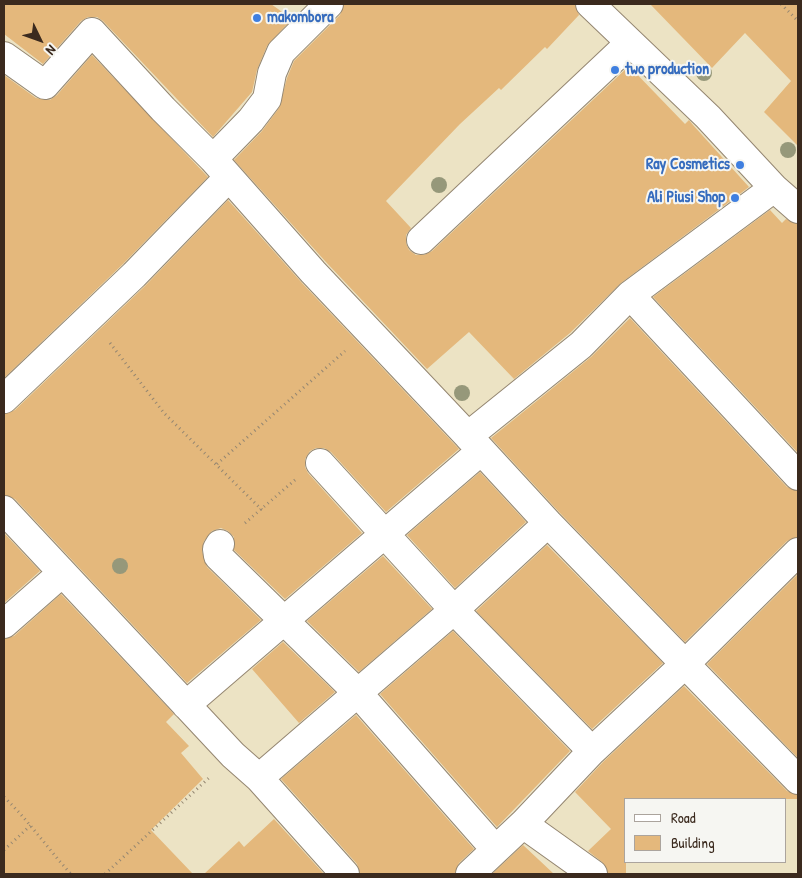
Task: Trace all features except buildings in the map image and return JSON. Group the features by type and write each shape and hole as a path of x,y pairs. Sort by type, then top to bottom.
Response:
{"street":[{"path":"4,398 134,275 221,168 251,120 267,99 272,73 282,52 329,4"},
{"path":"590,4 708,117 774,188 798,209"},
{"path":"4,56 45,85 92,32 221,168 247,200 548,523 798,780"},
{"path":"421,240 630,43"},
{"path":"186,705 385,534 474,443 581,345 630,295 774,188"},
{"path":"630,295 798,476"},
{"path":"320,463 454,610 592,750"},
{"path":"4,510 233,756 258,778 346,874"},
{"path":"258,778 454,610 548,523"},
{"path":"220,544 217,549 218,556 357,692 496,848"},
{"path":"470,874 523,824 592,750 685,664 798,552"},
{"path":"4,624 62,572"},
{"path":"523,824 593,874"}],"path":[{"path":"781,4 798,21"},
{"path":"90,317 164,413 262,510"},
{"path":"217,464 368,330"},
{"path":"220,544 313,465 320,463"},
{"path":"105,874 233,756"},
{"path":"4,797 31,825 40,840 71,874"},
{"path":"4,850 31,825"}],"place":[{"name":"makombora","path":"257,18"},
{"name":"two production","path":"615,70"},
{"name":"Ray Cosmetics","path":"740,165"},
{"name":"Ali Piusi Shop","path":"735,198"}]}
